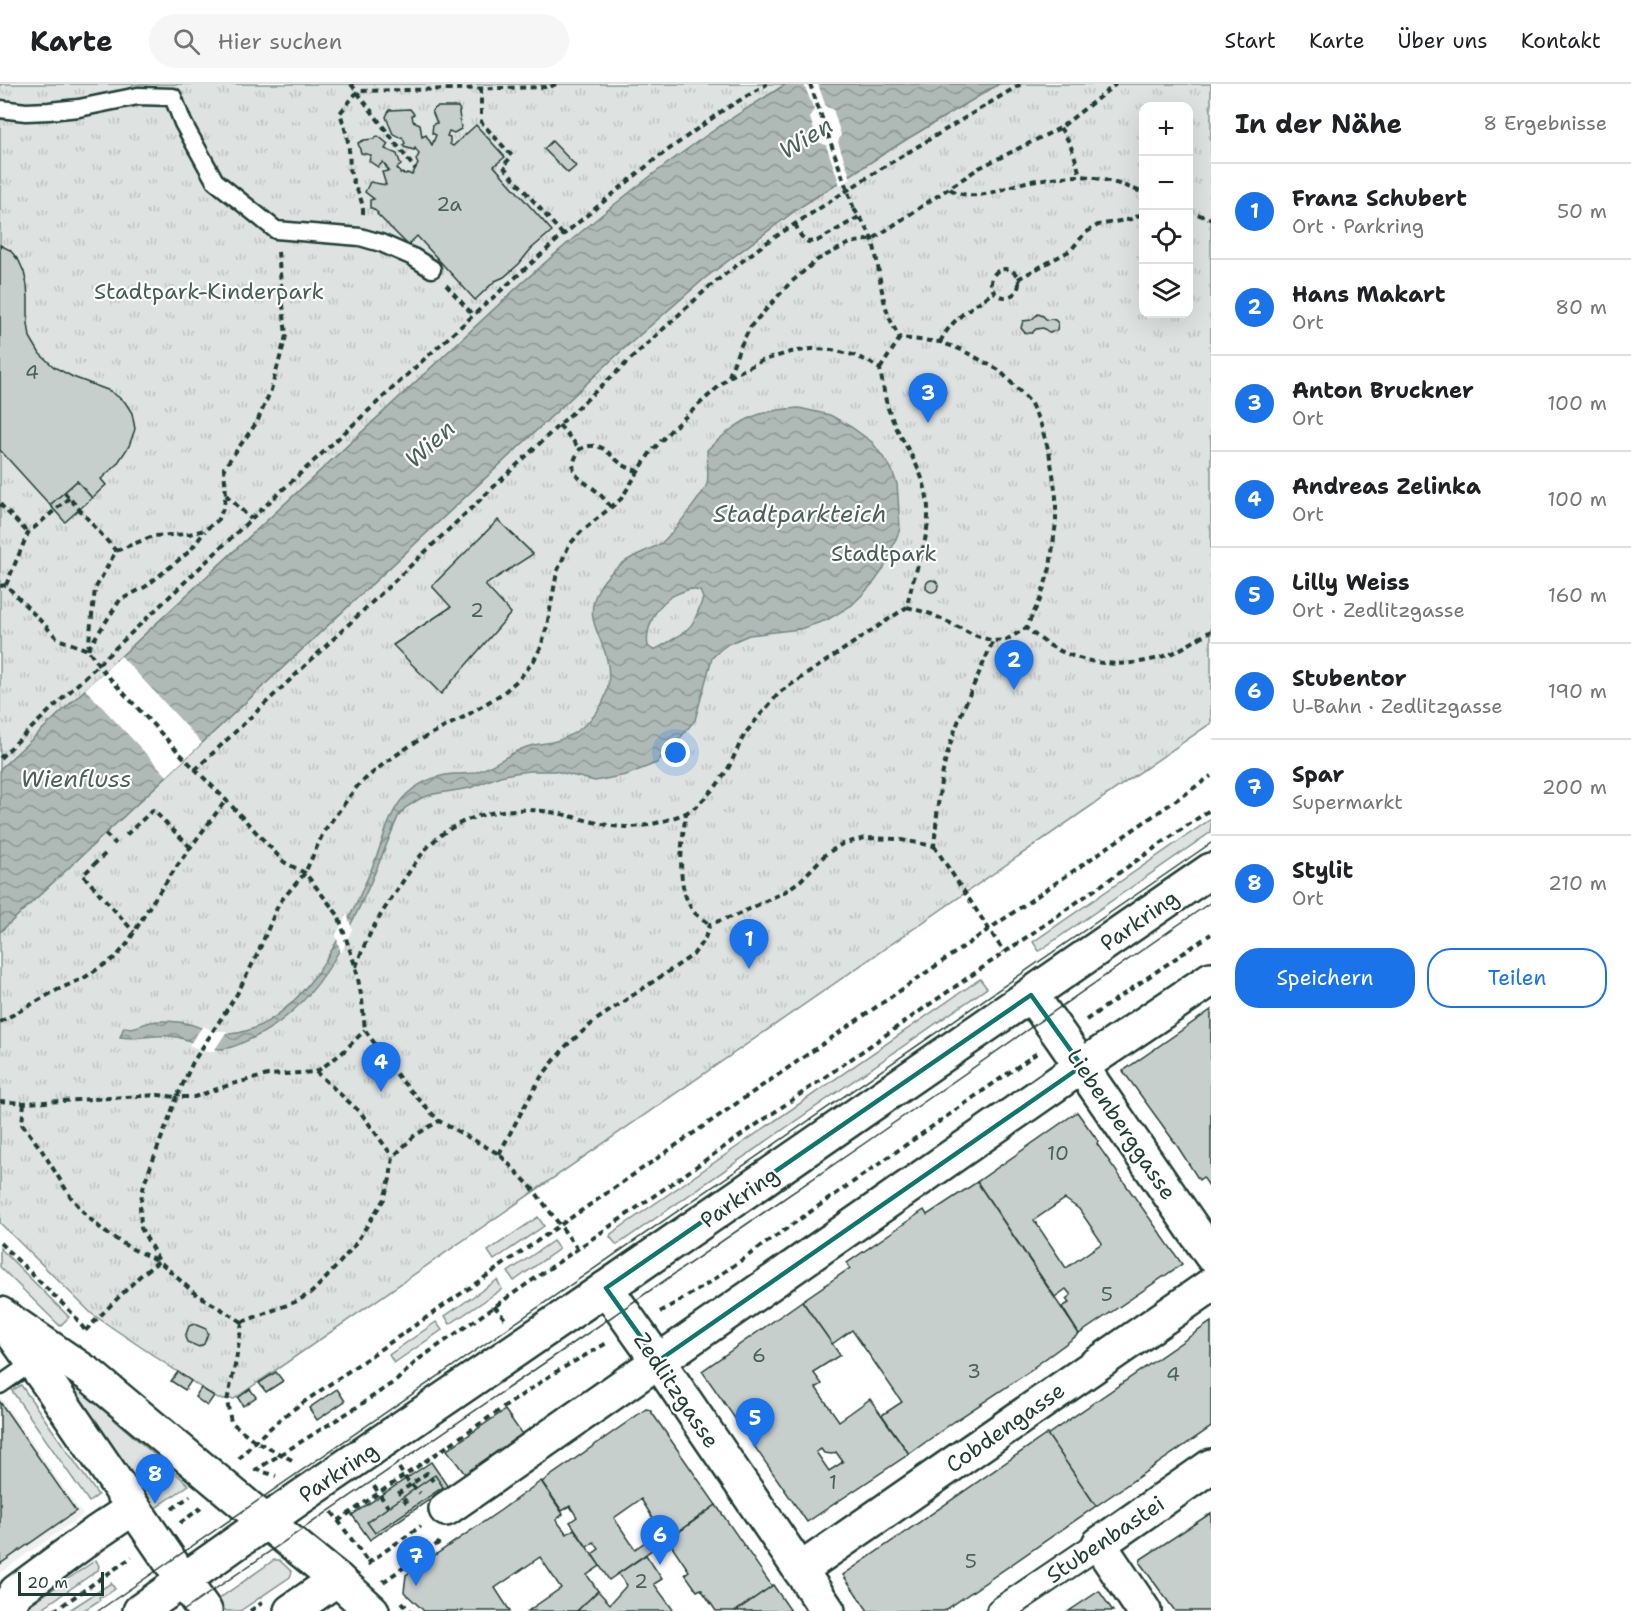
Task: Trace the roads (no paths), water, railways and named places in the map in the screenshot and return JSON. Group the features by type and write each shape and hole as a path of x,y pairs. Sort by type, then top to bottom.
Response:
{"street":[{"name":"Parkring","path":"140,1611 1211,870"},
{"path":"438,1506 534,1448 1082,1066 1211,979"},
{"name":"Liebenberggasse","path":"1031,995 1211,1255"},
{"name":"Cobdengasse","path":"800,1570 1211,1285"},
{"name":"Zedlitzgasse","path":"606,1288 828,1611"},
{"path":"0,1315 92,1376 266,1522 347,1573 377,1597"},
{"path":"0,1315 205,1611"},
{"name":"Stubenbastei","path":"1000,1611 1211,1466"},
{"path":"6,1611 16,1592 96,1533 140,1517"},
{"path":"1099,1544 1144,1611"},
{"path":"291,1611 347,1573"}],"lane":[{"path":"0,109 26,112 49,111 79,108 138,96 173,97 183,123 215,181 276,230 360,237 413,256 432,269"},
{"path":"0,1385 33,1362"}],"water":[{"name":"Wienfluss","path":"786,84 999,84 800,207 705,278 618,354 0,932 0,769 545,262 666,165 725,123"},
{"name":"Stadtparkteich","path":"799,408 830,415 851,427 872,442 891,468 897,484 900,529 884,568 852,605 827,620 800,629 749,635 720,650 712,658 695,720 657,763 626,775 595,781 555,771 515,773 500,776 470,788 421,798 405,808 398,817 341,948 313,990 291,1012 266,1031 238,1045 223,1049 210,1048 170,1036 120,1037 124,1027 161,1021 186,1023 215,1033 229,1034 255,1028 279,1013 301,993 337,942 364,887 394,812 408,793 432,779 479,771 527,747 560,740 589,721 604,698 609,680 605,651 595,627 592,611 593,602 601,585 623,563 660,544 686,515 707,484 707,450 738,424 770,411","holes":["690,589 700,591 703,598 691,625 667,643 653,650 648,646 650,626 663,603"]}],"tram line":[{"path":"98,1611 1211,843"},
{"path":"183,1611 865,1143 1211,902"}],"place":[{"name":"Anton Bruckner","path":"928,423"},
{"name":"Hans Makart","path":"1014,690"},
{"name":"Franz Schubert","path":"749,969"},
{"name":"Andreas Zelinka","path":"381,1092"},
{"name":"Lilly Weiss","path":"755,1448"},
{"name":"Stylit","path":"155,1504"},
{"name":"Stubentor","path":"660,1565"},
{"name":"Spar","path":"416,1586"}],"water label":[{"name":"Wien","path":"806,138"},
{"name":"Wien","path":"430,444"}],"park label":[{"name":"Stadtpark-Kinderpark","path":"209,291"},
{"name":"Stadtpark","path":"884,553"}]}
